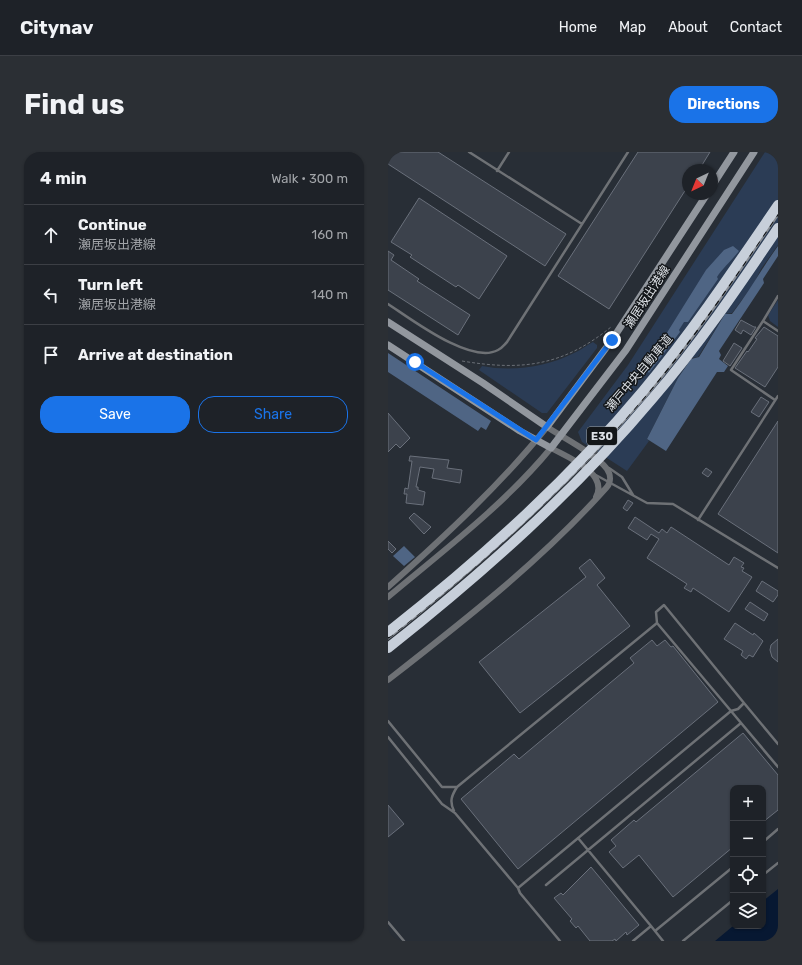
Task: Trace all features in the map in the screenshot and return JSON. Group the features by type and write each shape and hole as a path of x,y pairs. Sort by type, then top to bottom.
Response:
{"highway":[{"name":"瀬戸中央自動車道","path":"388,632 499,539 573,468 606,432 642,392 678,347 778,205"},
{"name":"E30","path":"388,648 498,558 540,519 617,440 689,354 778,228"}],"main road":[{"path":"718,177 734,152"},
{"name":"瀬居坂出港線","path":"551,448 626,350 754,152"},
{"name":"瀬居坂出港線","path":"547,426 612,340 703,200"},
{"path":"388,322 547,426"},
{"path":"388,345 536,440 551,448"}],"street":[{"path":"388,587 494,486 547,426 595,458 607,470 610,484 557,538 494,596 388,680"},
{"path":"388,597 506,496 537,465 551,448 591,472 595,476 599,485 599,490 595,500"}],"lane":[{"path":"469,152 582,224"},
{"path":"497,170 509,152"},
{"path":"388,304 451,343 477,352 497,351 507,342 628,152"},
{"path":"775,400 731,370 778,296"},
{"path":"763,321 778,331"},
{"path":"698,520 778,396"},
{"path":"595,458 622,477 633,496"},
{"path":"591,472 610,484 647,503 673,504 698,520 735,540 778,568"},
{"path":"778,744 664,605 656,612 658,623 778,767"},
{"path":"455,813 451,802 451,797 458,787 658,623"},
{"path":"518,888 731,711 738,709 744,703"},
{"path":"388,721 442,787 458,787"},
{"path":"546,885 741,723"},
{"path":"388,737 442,804 455,813 560,941"},
{"path":"766,839 778,829"},
{"path":"578,838 663,941"},
{"path":"766,873 778,863"},
{"path":"655,931 730,869"},
{"path":"683,941 730,902"},
{"path":"388,922 404,941"},
{"path":"633,941 651,926"}],"path":[{"path":"458,361 509,366 544,362 570,353 599,337 611,327"}],"shaded area":[{"path":"765,152 778,152 778,245 761,269 753,285 732,313 725,314 698,357 691,358 678,378 647,439 649,441 627,471 582,442 578,432 628,365"},
{"path":"733,246 739,251 719,274 717,277 718,279 688,322 684,322 679,330 680,332 649,373 645,368 706,270 724,250"},
{"path":"778,246 778,256 763,279 764,283 719,351 721,355 719,359 728,366 724,372 717,372 666,451 647,439 678,378 691,359 699,357 725,314 732,314"},
{"path":"778,300 778,327 770,321 768,315"},
{"path":"593,342 597,345 597,348 547,413 542,413 479,370 482,366 493,368 517,368 541,365 564,358"},
{"path":"388,353 491,421 486,430 481,427 478,431 388,372"},
{"path":"404,546 415,557 404,566 393,556"},
{"path":"778,889 778,941 715,941 730,928 766,929 766,899"}],"building":[{"path":"388,152 438,152 566,234 545,266 388,164"},
{"path":"638,152 710,152 703,164 682,164 682,195 609,309 558,276"},
{"path":"419,198 507,256 479,299 458,285 456,287 410,257 412,255 391,242"},
{"path":"388,251 394,255 391,260 419,279 417,281 470,315 458,335 388,290"},
{"path":"741,320 756,327 751,335 743,330 741,334 735,330"},
{"path":"764,327 778,336 778,367 765,387 735,368 747,351 748,352 757,339 755,338"},
{"path":"734,343 742,348 730,366 723,361"},
{"path":"761,397 769,402 759,417 751,412"},
{"path":"388,413 410,438 400,448 396,444 388,452"},
{"path":"778,421 778,553 718,514"},
{"path":"410,456 449,460 447,468 462,470 460,483 432,478 434,469 420,467 416,487 418,487 418,490 425,492 423,505 406,503 407,494 404,494 405,488 408,489 412,461 409,461"},
{"path":"706,468 712,472 708,477 702,473"},
{"path":"628,500 633,503 627,511 623,508"},
{"path":"414,513 431,527 424,534 409,518"},
{"path":"635,517 659,533 662,529 667,533 671,527 729,565 734,557 744,563 741,567 744,568 742,571 752,577 729,612 693,588 691,592 684,588 687,584 647,558 659,539 651,534 647,540 628,528"},
{"path":"388,541 396,549 392,553 388,549"},
{"path":"590,559 605,578 597,585 630,626 520,713 479,662 586,577 579,568"},
{"path":"762,581 778,591 778,595 773,602 756,591"},
{"path":"750,602 768,614 764,621 745,609"},
{"path":"735,623 753,635 754,633 763,641 753,657 749,655 746,659 741,655 743,651 724,639"},
{"path":"778,639 778,662 772,657 770,650 771,645"},
{"path":"652,640 657,646 665,640 671,647 673,646 718,702 518,869 461,799 514,754 519,759 634,663 630,658"},
{"path":"743,733 778,775 778,810 766,820 766,785 730,785 730,850 673,897 639,855 623,868 609,852 616,846 611,840 634,820 636,822"},
{"path":"388,805 404,824 388,837"},
{"path":"591,867 639,925 627,935 626,932 616,941 615,939 612,941 590,941 578,926 576,928 570,921 572,919 554,898 561,893 563,895"}],"railway":[{"path":"388,638 457,581 523,522 555,492 617,428 665,373 682,351 715,306 778,214"}],"route":[{"path":"415,362 536,440 588,374 612,340"}]}
